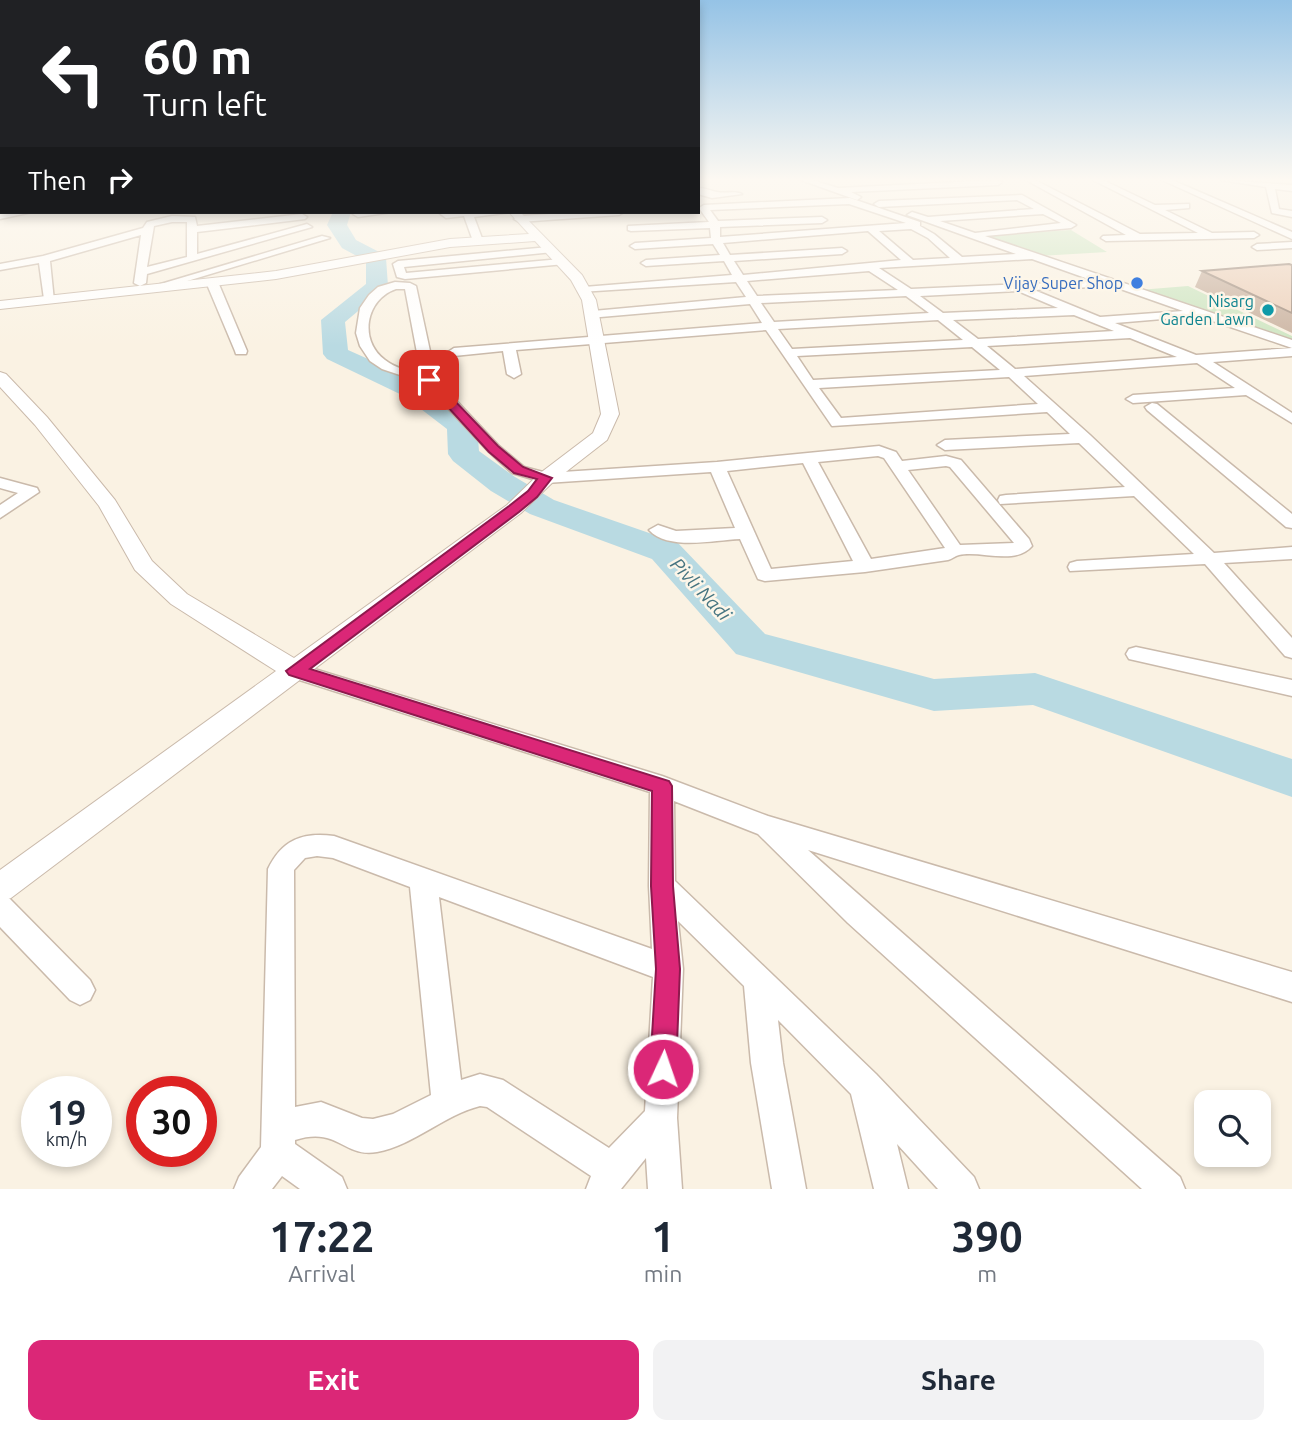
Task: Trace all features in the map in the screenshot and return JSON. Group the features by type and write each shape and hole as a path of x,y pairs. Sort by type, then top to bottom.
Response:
{"street":[{"path":"192,258 194,235"},
{"path":"238,235 239,245"},
{"path":"142,272 266,235"},
{"path":"478,235 478,241"},
{"path":"715,235 752,300 837,423 1050,407"},
{"path":"635,246 770,235"},
{"path":"828,235 860,265 884,274 1014,373 1141,491 1210,560 1292,652"},
{"path":"878,235 909,262"},
{"path":"931,235 958,259"},
{"path":"972,235 1292,344"},
{"path":"1106,238 1232,235"},
{"path":"0,267 46,264 146,236 140,288"},
{"path":"0,304 276,275 385,253 478,241 536,237 577,278 584,290 593,315 594,338 610,414 601,436 546,478 523,502 0,888"},
{"path":"160,286 325,238"},
{"path":"239,245 264,255"},
{"path":"1257,247 1292,245"},
{"path":"549,250 398,264 401,275 405,276 561,262"},
{"path":"646,263 842,251"},
{"path":"584,290 870,268 875,265 909,262 1034,256"},
{"path":"46,264 50,299"},
{"path":"212,282 241,351"},
{"path":"593,315 752,300 1114,284"},
{"path":"429,380 410,286 386,286 376,291 365,309 361,326 364,339 374,357 391,369 429,380 494,449 518,470 546,478 717,467 879,451 890,455 955,550"},
{"path":"1022,289 1201,361 1292,419"},
{"path":"454,352 594,338 772,326 1075,311"},
{"path":"1097,320 1201,313"},
{"path":"789,353 1132,334"},
{"path":"509,346 514,374"},
{"path":"1098,372 1292,352"},
{"path":"809,384 1201,361"},
{"path":"0,377 41,421 108,504 143,565 179,599 295,671 662,786 765,827 1292,987"},
{"path":"1133,399 1249,391"},
{"path":"1152,407 1292,523"},
{"path":"945,445 1085,438"},
{"path":"808,458 865,566"},
{"path":"717,467 765,575 865,566 948,554 955,550 1013,550 1023,546 955,463 946,461 897,466"},
{"path":"0,482 31,492 0,513"},
{"path":"1006,499 1141,491"},
{"path":"658,530 674,536 746,533"},
{"path":"1077,567 1292,553"},
{"path":"1136,654 1292,688"},
{"path":"662,786 662,886 668,969 661,1118 664,1189"},
{"path":"765,827 858,914 1168,1189"},
{"path":"251,1189 279,1141 281,869 287,855 309,845 334,847 668,969"},
{"path":"423,880 448,1103"},
{"path":"662,886 864,1085 962,1189"},
{"path":"0,908 80,990"},
{"path":"758,979 767,1063 789,1189"},
{"path":"864,1085 891,1189"},
{"path":"279,1141 321,1118 338,1123 353,1133 370,1136 386,1133 480,1090 492,1091 607,1179 661,1118"},
{"path":"279,1141 330,1189"}],"green space":[{"path":"1080,235 1107,252 1039,256 978,236"},
{"path":"1188,286 1292,336 1292,342 1139,290"}],"building":[{"path":"1292,265 1292,313 1202,271"}],"waterway":[{"name":"Pivli Nadi","path":"344,235 349,244 376,258 377,286 333,320 336,354 414,390 462,426 464,454 503,484 542,507 665,551 751,644 934,695 1035,689 1292,778"}],"place":[{"name":"Vijay Super Shop","path":"1137,283"},
{"name":"Nisarg Garden Lawn","path":"1268,310"}],"route":[{"path":"429,380 494,449 518,470 546,478 533,494 514,509 295,671 662,786 662,886 668,969 663,1069"}]}
